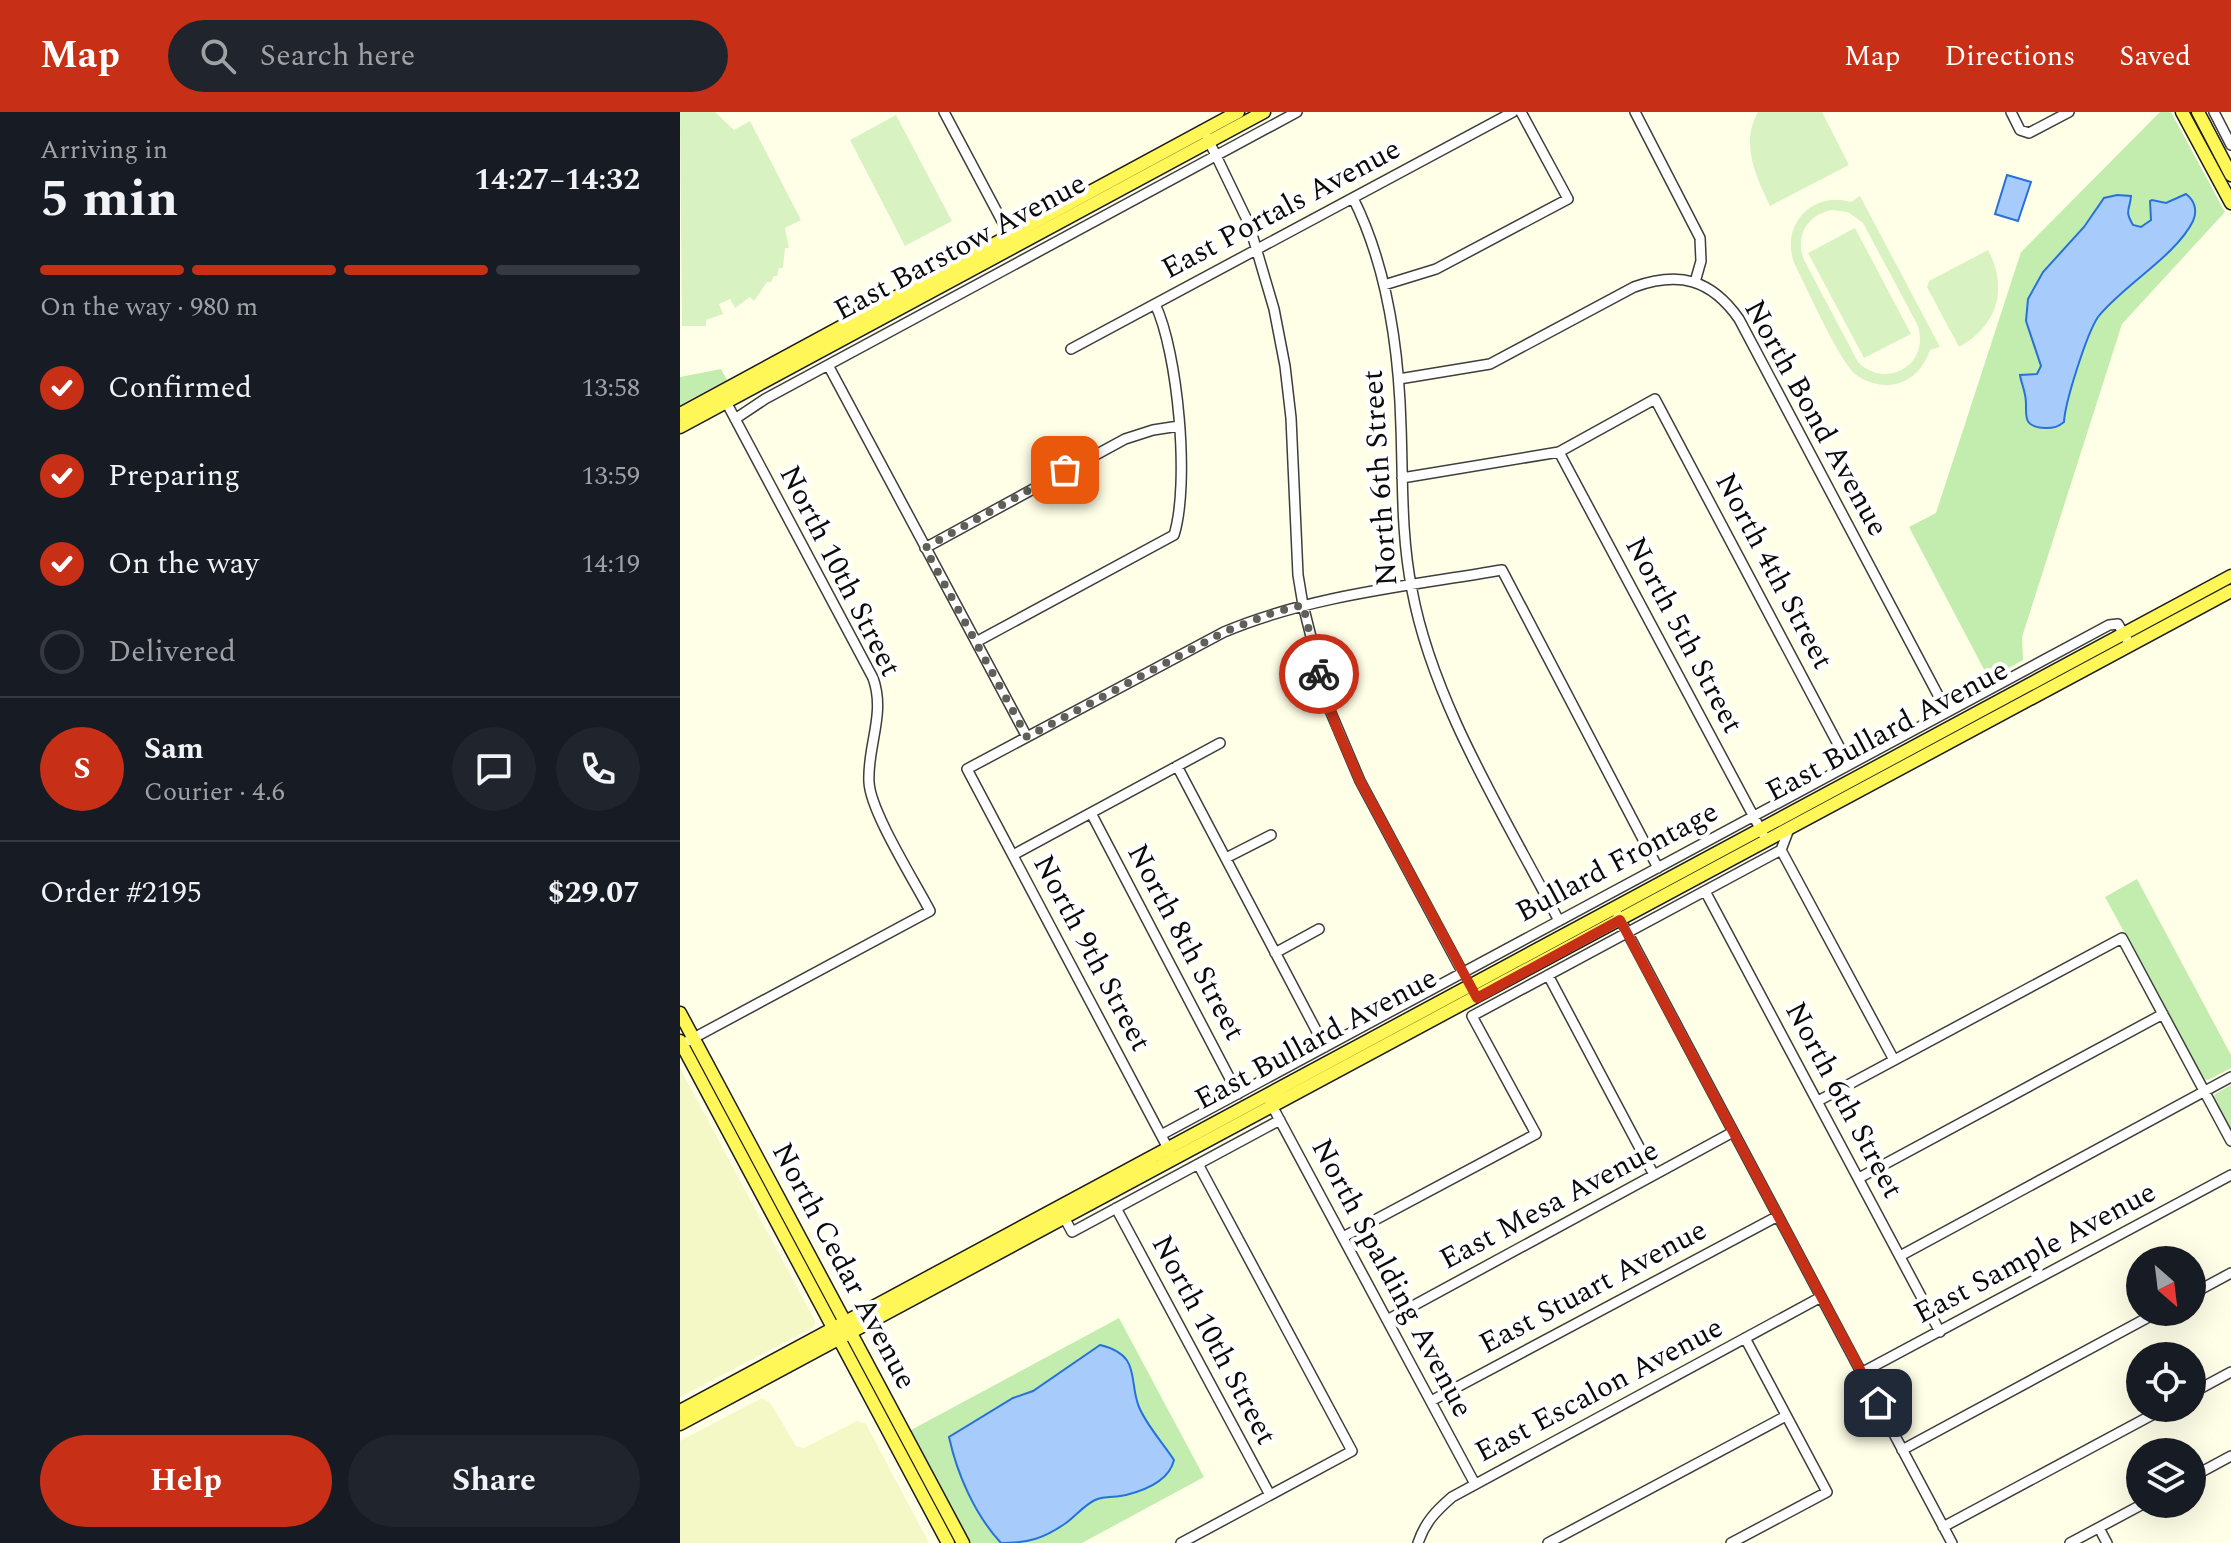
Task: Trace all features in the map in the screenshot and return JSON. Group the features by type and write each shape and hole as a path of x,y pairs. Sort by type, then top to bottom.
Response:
{"main road":[{"name":"East Barstow Avenue","path":"1207,136 1238,112"},
{"name":"East Barstow Avenue","path":"680,427 724,397 1012,241 1207,136 1264,112"},
{"path":"2182,112 2230,198"},
{"path":"2191,112 2211,138"},
{"path":"2198,112 2231,175"},
{"name":"East Barstow Avenue","path":"680,414 724,397"},
{"name":"East Bullard Avenue","path":"1763,835 1789,829 1920,759 2231,576"},
{"path":"2176,621 2186,607 2231,584"},
{"name":"East Bullard Avenue","path":"680,1424 842,1332 1171,1154 1273,1108 1477,998 1617,914 1980,711 2127,639 2176,621 2231,591"},
{"path":"1920,759 1923,749 1958,730 1980,711"},
{"name":"East Bullard Avenue","path":"680,1411 1065,1219 1266,1095 1470,985 1617,914"},
{"name":"North Cedar Avenue","path":"680,1013 685,1042 842,1332 963,1543"},
{"name":"North Cedar Avenue","path":"842,1332 948,1543"}],"street":[{"path":"944,112 1012,241"},
{"path":"735,419 828,365 1297,112"},
{"name":"East Portals Avenue","path":"1071,349 1513,112"},
{"path":"1384,285 1436,269 1568,199 1521,112"},
{"path":"1399,379 1490,364 1652,280 1665,278 1695,282 1701,261 1700,238 1635,112"},
{"path":"2011,112 2020,130 2029,133 2069,112"},
{"path":"2214,112 2231,145"},
{"path":"1207,136 1239,200 1258,249 1274,309 1291,418 1295,540 1303,605 1316,662 1343,744 1477,998"},
{"name":"North 6th Street","path":"1353,198 1374,249 1384,285 1399,379 1405,547 1425,644 1456,723 1559,921"},
{"name":"North Bond Avenue","path":"1695,282 1721,298 1739,319 1947,712"},
{"path":"976,642 1174,535 1180,483 1179,426 1170,351 1155,304"},
{"path":"828,365 1027,737 1224,632 1272,613 1502,570 1658,868"},
{"name":"North 10th Street","path":"685,1042 930,911 871,795 870,768 879,712 873,678 724,397"},
{"name":"North 4th Street","path":"1559,452 1655,399 1849,765"},
{"path":"925,548 1125,439 1179,426"},
{"path":"1402,478 1559,452"},
{"name":"North 5th Street","path":"1559,452 1763,835"},
{"name":"Bullard Frontage","path":"1161,1135 2112,623 2118,624 2127,639"},
{"name":"North 9th Street","path":"1027,737 967,769 1171,1154"},
{"path":"1013,855 1220,743"},
{"path":"1177,766 1325,1047"},
{"name":"North 8th Street","path":"1091,813 1238,1094"},
{"path":"1343,1237 1536,1134 1472,1016 1781,850 1789,829"},
{"path":"1226,858 1271,835"},
{"path":"1781,850 1894,1060"},
{"name":"North 6th Street","path":"1705,891 1940,1332"},
{"path":"1617,914 1952,1543"},
{"path":"1275,953 1319,929"},
{"path":"1818,1101 2122,938 2231,1141"},
{"path":"1548,975 1654,1175"},
{"path":"1859,1178 2163,1014"},
{"path":"1900,1256 2231,1077"},
{"name":"North Spalding Avenue","path":"1266,1095 1475,1484"},
{"path":"1065,1219 1072,1232 1280,1120"},
{"name":"East Mesa Avenue","path":"1387,1320 1733,1132"},
{"path":"1181,1543 1352,1451 1198,1164"},
{"name":"East Sample Avenue","path":"1861,1373 2231,1175"},
{"name":"North 10th Street","path":"1116,1208 1270,1495"},
{"name":"East Stuart Avenue","path":"1431,1401 1778,1216"},
{"path":"2206,1286 2231,1273"},
{"name":"East Escalon Avenue","path":"1418,1543 1423,1528 1434,1512 1452,1497 1821,1297"},
{"path":"1902,1450 2132,1326"},
{"path":"1731,1543 1827,1492 1745,1338"},
{"path":"2206,1385 2231,1372"},
{"path":"1548,1543 1786,1416"},
{"path":"1943,1527 2139,1422"},
{"path":"2206,1469 2231,1456"},
{"path":"2070,1543 2126,1513"},
{"path":"2099,1528 2107,1543"}],"green space":[{"path":"680,112 715,112 734,130 750,121 801,220 785,228 789,248 785,248 783,268 779,268 777,276 767,282 754,301 750,297 735,308 730,299 719,304 723,314 706,320 706,326 682,326 682,329"},
{"path":"1758,112 1822,112 1849,165 1770,206 1755,172 1750,148 1750,136"},
{"path":"2160,112 2171,112 2225,212 2122,324 2022,637 2023,660 1989,679 1909,527 1936,513 2021,252"},
{"path":"896,115 952,221 905,246 850,140"},
{"path":"1860,196 1940,347 1930,350 1913,376 1896,384 1869,382 1855,374 1832,339 1791,251 1795,225 1811,207 1823,201 1851,202","holes":["1831,210 1848,212 1863,223 1917,324 1920,338 1913,361 1893,373 1869,370 1858,362 1804,260 1801,243 1809,222"]},
{"path":"1855,228 1911,334 1864,358 1808,253"},
{"path":"1988,250 1998,279 1996,305 1983,328 1959,347 1927,287 1929,281"},
{"path":"721,369 727,380 680,405 680,377"},
{"path":"2137,879 2231,1055 2231,1068 2208,1080 2204,1079 2105,897"},
{"path":"680,1068 815,1321 814,1327 680,1397"},
{"path":"2231,1085 2231,1130 2214,1097"},
{"path":"1119,1318 1204,1477 1082,1543 971,1543 911,1430"},
{"path":"762,1398 771,1404 796,1446 804,1448 857,1421 866,1424 929,1543 680,1543 680,1441"}],"water":[{"path":"2007,175 2031,182 2018,221 1995,214"},
{"path":"2186,194 2193,202 2195,213 2185,234 2162,259 2108,305 2093,325 2072,384 2064,422 2051,428 2031,425 2026,418 2020,375 2037,374 2041,366 2026,321 2028,299 2043,272 2084,227 2104,198 2131,196 2129,216 2133,225 2141,227 2151,220 2150,201 2166,203"},
{"path":"1100,1345 1113,1349 1128,1362 1139,1407 1174,1460 1171,1467 1162,1479 1149,1487 1095,1500 1050,1533 1027,1541 1001,1543 968,1493 949,1437 1013,1398 1033,1391"}],"way so far":[{"path":"1065,470 925,548 1027,737 1224,632 1272,613 1303,605 1319,674"}],"route":[{"path":"1319,674 1329,708 1360,781 1477,998 1620,920 1878,1403"}]}
